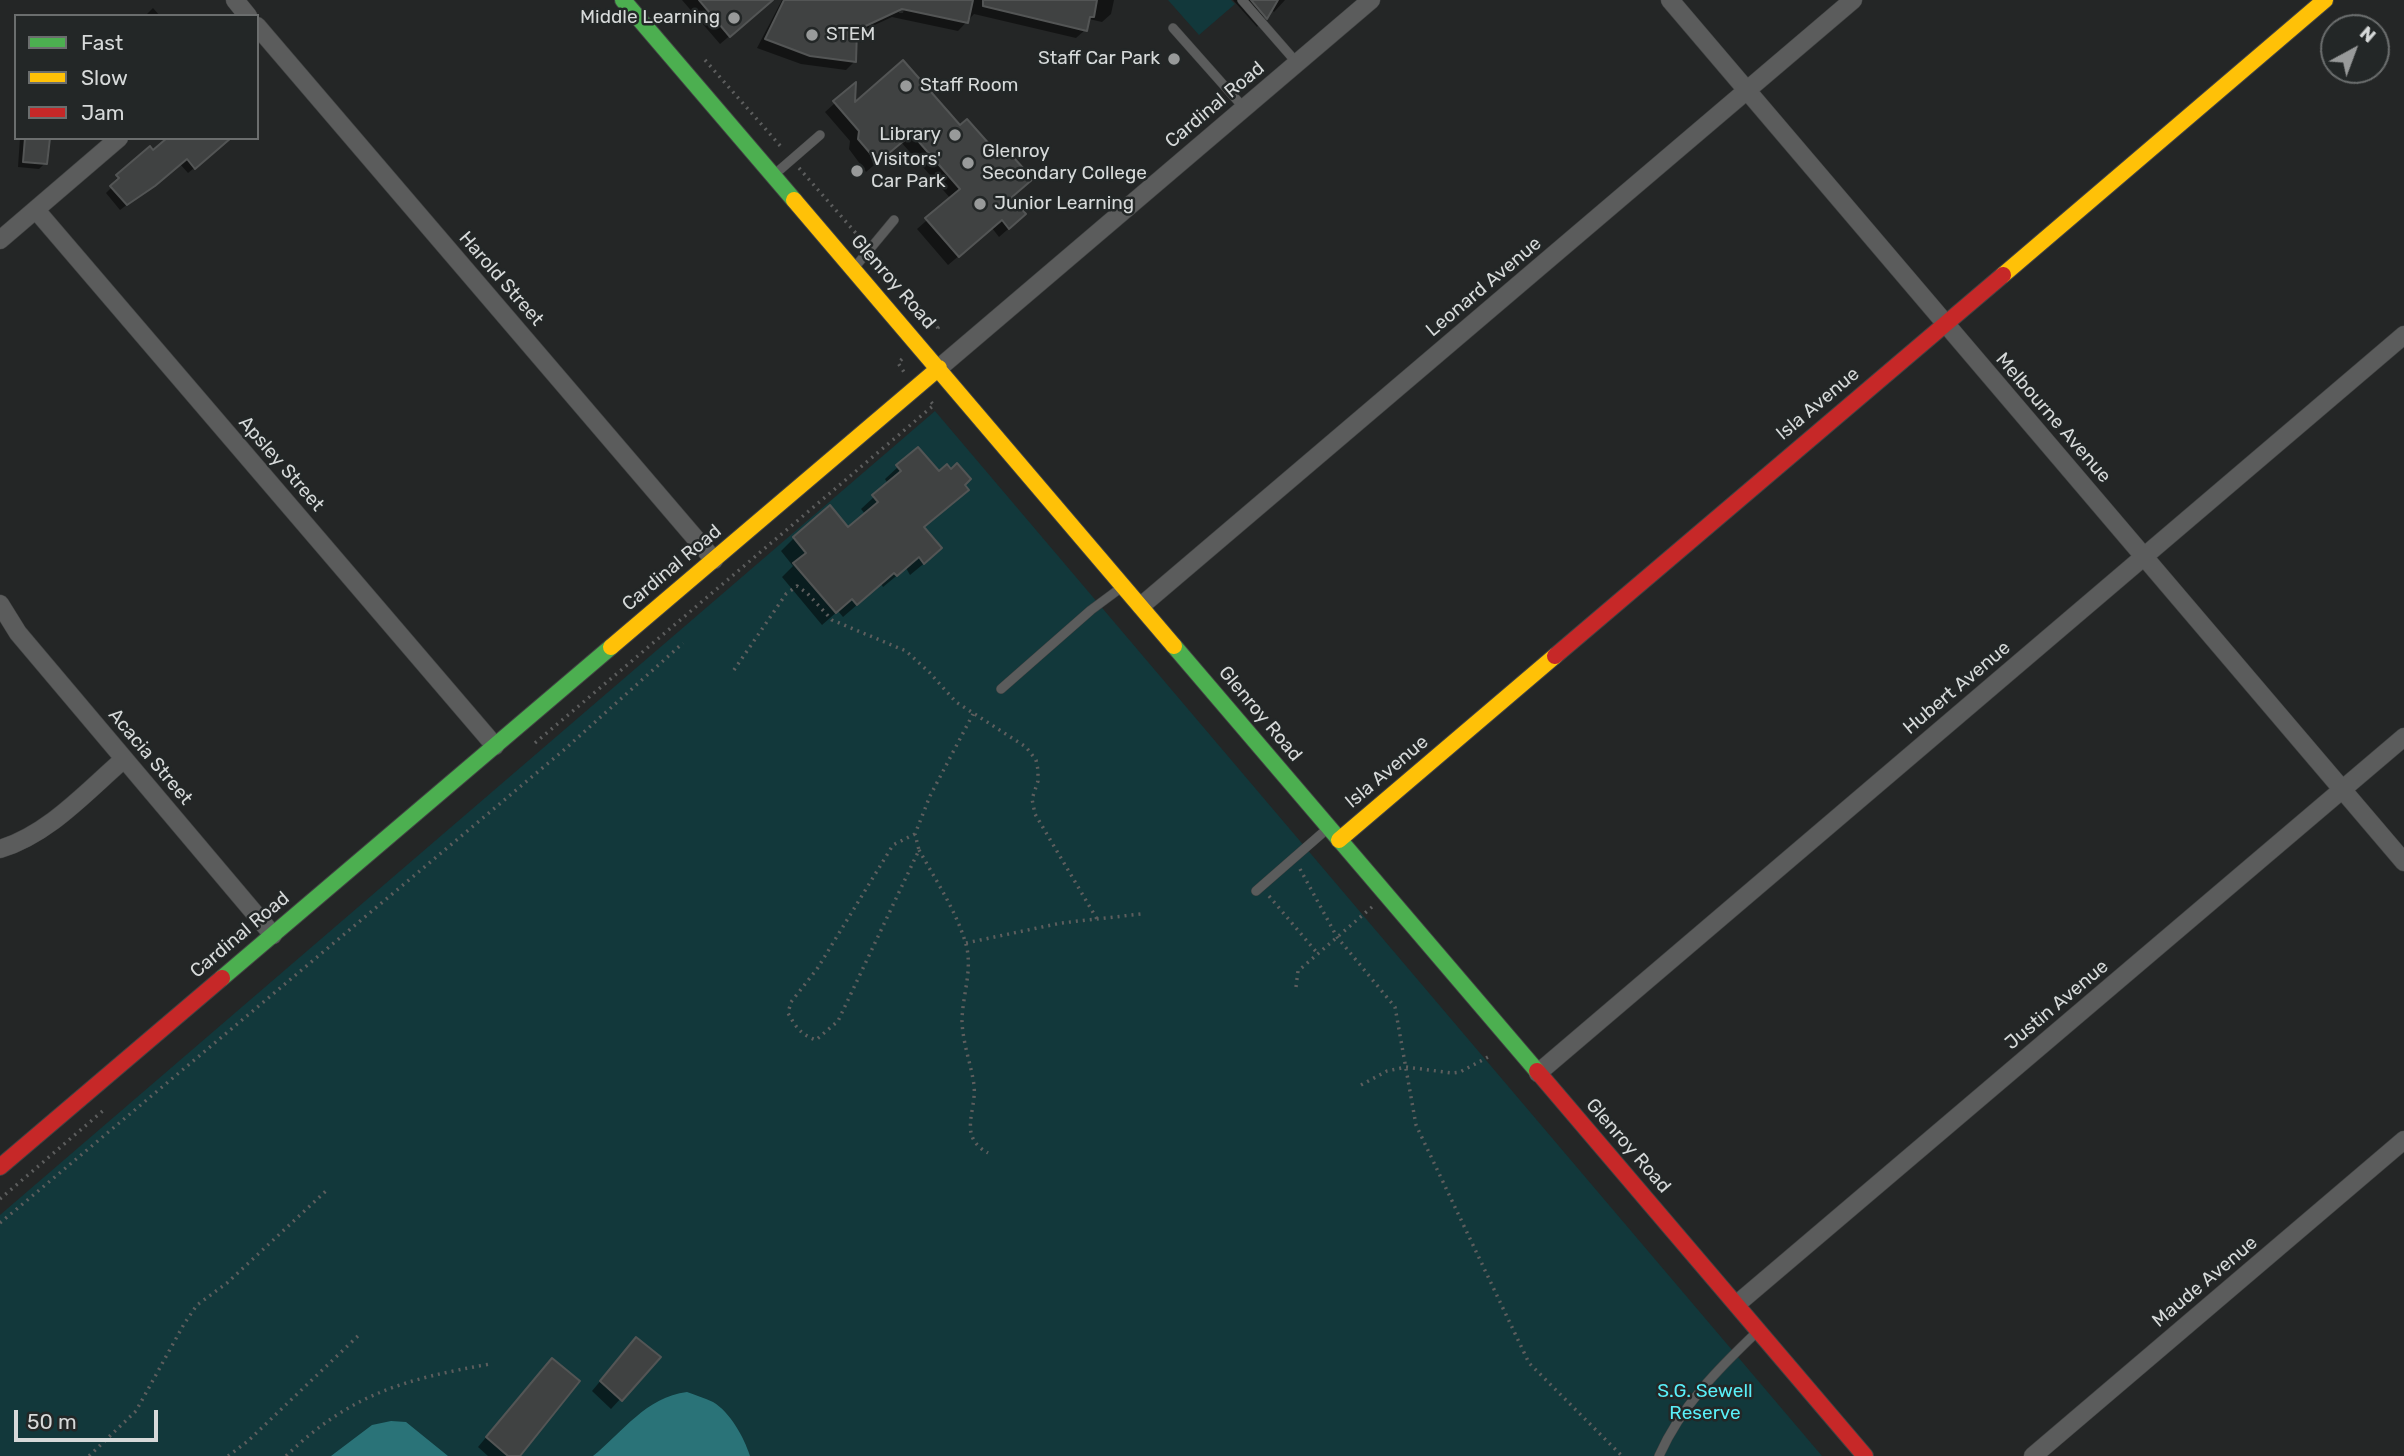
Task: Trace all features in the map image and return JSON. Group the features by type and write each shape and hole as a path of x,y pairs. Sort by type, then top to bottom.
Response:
{"street":[{"path":"235,0 246,14"},
{"name":"Glenroy Road","path":"623,0 1865,1456"},
{"name":"Cardinal Road","path":"0,1167 1371,0"},
{"name":"Melbourne Avenue","path":"1670,0 2404,862"},
{"name":"Leonard Avenue","path":"1142,606 1853,0"},
{"name":"Isla Avenue","path":"1334,834 1945,324 2325,0"},
{"name":"Harold Street","path":"259,28 714,560"},
{"path":"0,240 117,140"},
{"name":"Apsley Street","path":"36,210 495,746"},
{"name":"Hubert Avenue","path":"1538,1073 2404,335"},
{"name":"Acacia Street","path":"0,604 18,633 274,934"},
{"name":"Justin Avenue","path":"1737,1304 2404,737"},
{"path":"0,849 20,843 45,827 124,759"},
{"name":"Maude Avenue","path":"2033,1456 2404,1140"}],"lane":[{"path":"1242,0 1297,63"},
{"path":"1173,28 1244,108"},
{"path":"774,175 820,135"},
{"path":"853,268 894,220"},
{"path":"1001,689 1099,603 1123,586"},
{"path":"1259,889 1294,858 1334,834"},
{"path":"1659,1456 1672,1430 1695,1396 1719,1368 1759,1330"}],"path":[{"path":"532,746 933,405 898,363 938,328 705,60"},
{"path":"734,670 786,594 796,586 807,593 832,620 906,651 956,702 1026,747 1036,760 1038,781 1032,799 1035,814 1097,919"},
{"path":"0,1223 565,749 683,643"},
{"path":"973,715 930,796 915,834 919,850 950,906 966,943 968,974 962,1021 974,1086 969,1126 972,1137 981,1149 988,1153"},
{"path":"915,834 893,845 817,969 791,1002 788,1013 794,1025 805,1036 816,1040 838,1021 919,850"},
{"path":"1294,858 1337,937 1395,1007 1416,1125 1529,1363 1622,1456"},
{"path":"1259,889 1318,954"},
{"path":"1296,987 1298,971 1386,895"},
{"path":"966,943 1061,923 1141,914"},
{"path":"1361,1086 1387,1071 1406,1067 1460,1072 1490,1056"},
{"path":"0,1199 113,1102"},
{"path":"89,1456 136,1411 197,1305 227,1283 327,1190"},
{"path":"228,1456 248,1441 361,1333"},
{"path":"286,1456 301,1441 344,1409 370,1395 442,1372 490,1364"}],"green space":[{"path":"1168,0 1231,0 1235,4 1199,35"},
{"name":"S.G. Sewell Reserve","path":"935,411 1822,1456 0,1456 0,1215"}],"water":[{"path":"687,1392 713,1402 731,1418 750,1456 593,1456 647,1408 672,1395"},
{"path":"391,1421 406,1422 448,1456 331,1456 372,1425"}],"building":[{"name":"Middle Learning","path":"699,0 773,0 730,37"},
{"name":"STEM","path":"784,0 973,0 968,23 902,9 857,30 856,62 810,56 765,39"},
{"path":"983,0 1097,0 1094,17 1090,17 1087,31 983,6"},
{"path":"1251,0 1278,0 1267,19"},
{"path":"903,60 960,125 967,119 999,155 1006,149 1033,179 1012,197 1026,214 1009,229 1002,220 959,257 925,218 960,189 912,134 876,164 858,139 859,131 833,101 856,82 855,102"},
{"path":"25,140 50,140 47,164 23,162"},
{"path":"165,140 229,140 195,169 187,159 127,205 110,186 119,178 116,175 150,146 153,150"},
{"path":"918,447 939,471 947,464 951,469 957,463 971,479 965,485 969,490 924,527 942,548 924,564 919,557 897,576 894,573 857,605 852,599 836,613 793,563 806,553 793,537 830,505 848,527 878,502 872,495 901,471 896,465"},
{"path":"636,1337 661,1357 622,1401 600,1381"},
{"path":"552,1358 580,1381 520,1456 508,1456 486,1437"}],"traffic: fast":[{"path":"623,0 794,200"},
{"path":"1174,646 1537,1071"},
{"path":"222,978 611,647"}],"traffic: slow":[{"path":"2003,275 2325,0"},
{"path":"794,200 1174,646"},
{"path":"611,647 939,368"},
{"path":"1339,840 1555,656"}],"traffic: jam":[{"path":"1555,656 2003,275"},
{"path":"0,1167 222,978"},
{"path":"1537,1071 1865,1456"}],"place":[{"name":"Middle Learning","path":"734,18"},
{"name":"STEM","path":"812,35"},
{"name":"Staff Car Park","path":"1174,59"},
{"name":"Staff Room","path":"906,86"},
{"name":"Library","path":"955,135"},
{"name":"Glenroy Secondary College","path":"968,163"},
{"name":"Visitors' Car Park","path":"857,171"},
{"name":"Junior Learning","path":"980,204"}]}
